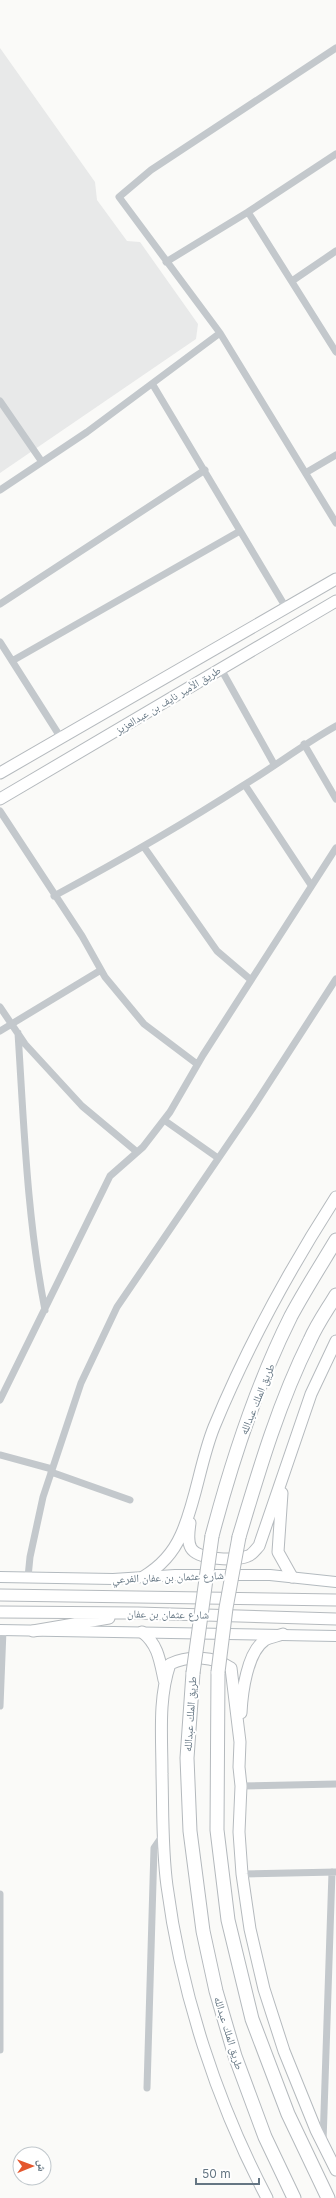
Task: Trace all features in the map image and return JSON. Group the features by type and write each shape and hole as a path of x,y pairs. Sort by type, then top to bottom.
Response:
{"highway":[{"name":"طريق الملك عبدالله","path":"294,2198 265,2137 235,2056 216,1991 203,1931 190,1831 187,1758 193,1673 212,1536 229,1472 250,1410 292,1316 336,1240"},
{"path":"328,2198 288,2114 252,2018 228,1920 217,1830 218,1672 226,1608 239,1537 258,1471 279,1412 310,1339 336,1295"}],"main road":[{"name":"طريق الأمير نايف بن عبدالعزيز","path":"0,773 285,606 336,578"},
{"name":"طريق الأمير نايف بن عبدالعزيز","path":"0,799 334,603"},
{"path":"143,1577 157,1568 169,1556 181,1535 213,1429 247,1353 275,1298 336,1197"},
{"path":"196,1486 189,1535 192,1549 201,1556 223,1559 248,1556 259,1546 311,1394 336,1341"},
{"path":"284,1475 278,1552 292,1578"},
{"name":"شارع عثمان بن عفان الفرعي","path":"0,1577 113,1579 176,1575 270,1575 336,1582"},
{"path":"0,1589 70,1595"},
{"name":"شارع عثمان بن عفان","path":"0,1595 336,1600"},
{"name":"شارع عثمان بن عفان","path":"0,1612 138,1613 336,1619"},
{"path":"33,1631 138,1613"},
{"path":"2,1630 336,1636"},
{"path":"142,1632 152,1639 164,1682"},
{"path":"284,1634 266,1640 254,1650 247,1670 241,1710 239,1767 241,1786 239,1832 242,1874 250,1929 264,1989 284,2050 323,2144 335,2166"},
{"path":"240,1742 231,1668 223,1662 202,1658 180,1659 170,1664 164,1682 161,1713 164,1833 167,1885 182,1969 201,2035 229,2114 267,2198"}],"street":[{"path":"336,48 151,170 119,197 220,333 307,472 336,523"},
{"path":"166,262 248,212 336,154"},
{"path":"248,212 336,352"},
{"path":"292,281 336,250"},
{"path":"0,490 153,385 220,333"},
{"path":"153,385 285,606"},
{"path":"0,401 42,462"},
{"path":"307,472 336,455"},
{"path":"0,604 205,470"},
{"path":"12,661 240,531"},
{"path":"0,642 61,738"},
{"path":"221,669 274,764"},
{"path":"54,896 144,847 245,785 304,744 336,726"},
{"path":"304,744 336,798"},
{"path":"245,785 311,886"},
{"path":"0,811 54,896 82,936 101,970 144,1024 198,1064"},
{"path":"144,847 217,951 251,980"},
{"path":"0,1400 110,1176 137,1152 164,1120 251,980 334,853"},
{"path":"0,1031 101,970"},
{"path":"28,1577 30,1557 42,1497 81,1383 116,1307 218,1158 336,979"},
{"path":"0,1007 25,1044 82,1106 137,1152"},
{"path":"18,1033 29,1203 35,1258 45,1310"},
{"path":"164,1120 218,1158"},
{"path":"0,1455 51,1471 130,1500"},
{"path":"0,1706 2,1630"},
{"path":"241,1786 336,1784"},
{"path":"148,2088 154,1848 164,1833"},
{"path":"242,1874 334,1872 323,2144"},
{"path":"0,1894 0,2050"}],"shaded area":[{"path":"0,48 95,182 97,200 127,241 140,242 198,324 196,339 0,473"}]}
